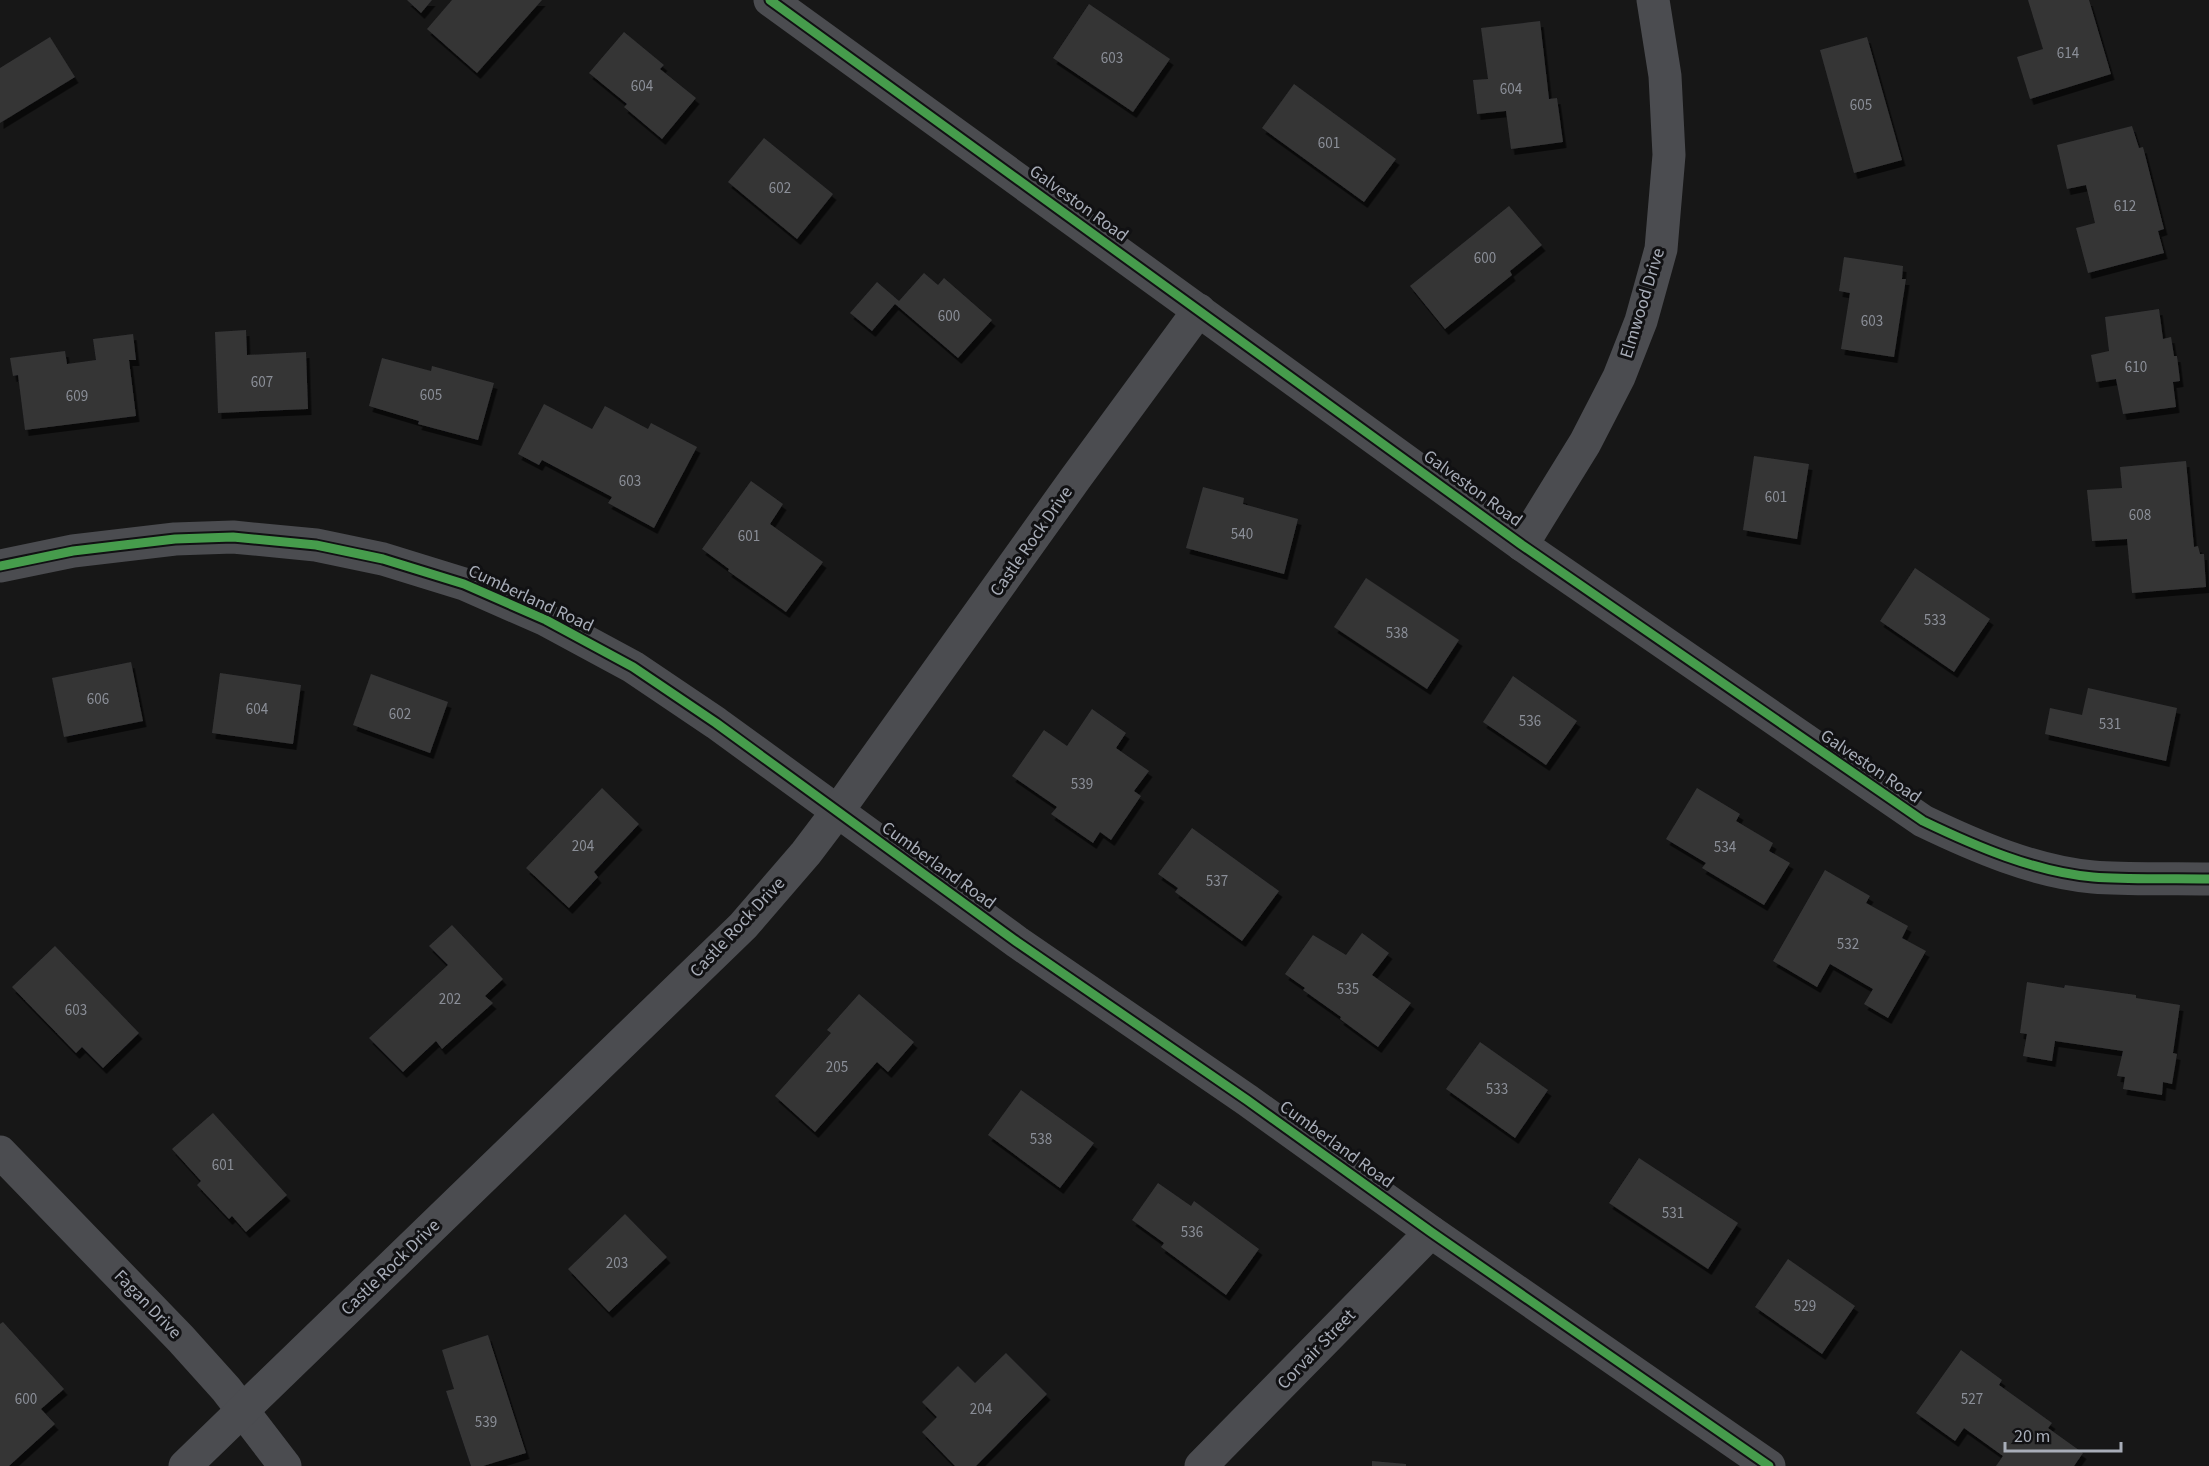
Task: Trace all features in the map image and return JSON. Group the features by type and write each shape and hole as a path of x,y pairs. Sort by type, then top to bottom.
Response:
{"street":[{"name":"Galveston Road","path":"770,0 1522,545 1923,821 1969,843 2030,864 2082,875 2209,879"},
{"name":"Elmwood Drive","path":"1522,545 1585,442 1619,377 1641,321 1661,249 1669,155 1665,76 1653,0"},
{"name":"Castle Rock Drive","path":"185,1466 743,926 806,853 837,812 1199,310"},
{"name":"Cumberland Road","path":"0,566 73,551 175,539 233,537 316,545 383,559 464,584 546,620 633,667 716,723 1017,942 1769,1466"},
{"name":"Fagan Drive","path":"0,1152 181,1339 226,1389 285,1466"},
{"name":"Corvair Street","path":"1201,1466 1431,1232"}],"building":[{"path":"407,0 432,0 421,13"},
{"path":"452,0 542,0 477,73 427,29"},
{"path":"2028,0 2089,0 2111,74 2030,99 2017,57 2043,49"},
{"path":"1089,4 1170,59 1133,112 1053,58"},
{"path":"1540,21 1549,99 1557,98 1563,142 1511,149 1506,111 1477,114 1473,80 1488,79 1481,28"},
{"path":"624,32 664,65 660,69 696,98 662,139 624,107 627,104 589,73"},
{"path":"50,37 75,77 0,123 0,68"},
{"path":"1867,37 1902,160 1854,173 1820,50"},
{"path":"1294,84 1396,159 1364,202 1262,128"},
{"path":"2132,126 2139,148 2143,147 2164,229 2158,231 2164,253 2088,273 2076,228 2095,223 2086,185 2067,189 2057,145"},
{"path":"764,138 833,194 797,239 728,182"},
{"path":"1509,206 1542,245 1510,271 1512,275 1445,329 1410,286"},
{"path":"1844,257 1903,266 1902,279 1906,279 1894,357 1841,349 1850,293 1839,291"},
{"path":"924,273 938,285 944,278 992,320 958,358 895,304 872,331 850,313 877,282 899,301"},
{"path":"2159,309 2163,339 2171,337 2174,356 2177,356 2180,381 2173,382 2176,407 2123,414 2116,379 2096,382 2091,355 2109,351 2105,317"},
{"path":"246,330 247,355 306,352 308,409 218,413 215,332"},
{"path":"133,334 136,360 129,360 136,416 25,430 18,375 13,376 10,358 65,351 67,364 96,360 93,339"},
{"path":"382,358 431,371 432,366 494,383 478,440 418,424 419,421 369,406"},
{"path":"544,404 592,429 605,406 648,429 651,423 697,447 654,528 608,503 612,497 542,460 539,465 518,454"},
{"path":"1754,456 1809,464 1797,539 1743,530"},
{"path":"2186,461 2194,547 2198,546 2200,554 2204,554 2206,587 2132,593 2127,539 2092,541 2087,490 2122,488 2120,467"},
{"path":"751,481 783,504 770,524 823,562 786,612 728,571 729,569 702,549"},
{"path":"1203,487 1244,498 1243,504 1298,519 1284,574 1186,548"},
{"path":"1915,568 1990,619 1954,672 1880,621"},
{"path":"1366,578 1459,640 1427,689 1334,627"},
{"path":"131,662 143,721 64,737 52,678"},
{"path":"220,673 301,685 293,744 212,733"},
{"path":"371,674 448,702 430,753 353,725"},
{"path":"1513,676 1577,721 1546,765 1483,722"},
{"path":"2088,688 2177,708 2166,761 2045,734 2050,708 2082,715"},
{"path":"1092,709 1126,733 1116,748 1149,771 1134,791 1141,796 1111,840 1100,832 1093,843 1051,814 1057,807 1012,776 1044,730 1067,746"},
{"path":"602,788 639,824 594,872 598,877 569,908 526,868"},
{"path":"1697,788 1740,814 1736,821 1773,843 1769,851 1790,863 1764,905 1702,868 1706,863 1666,839"},
{"path":"1192,828 1279,891 1242,941 1175,892 1178,888 1158,874"},
{"path":"1825,870 1870,896 1866,903 1908,926 1902,938 1926,951 1888,1018 1864,1004 1873,989 1830,964 1817,987 1773,961"},
{"path":"452,925 503,979 485,996 493,1003 442,1049 436,1041 403,1072 369,1038 448,965 429,946"},
{"path":"1362,933 1389,953 1372,975 1411,1003 1378,1047 1285,974 1313,935 1346,955"},
{"path":"55,946 139,1033 103,1068 82,1047 76,1053 12,987"},
{"path":"2027,982 2136,995 2136,998 2180,1005 2173,1053 2177,1054 2172,1084 2163,1082 2162,1095 2123,1089 2125,1077 2117,1076 2123,1051 2055,1041 2052,1061 2023,1056 2027,1034 2020,1033"},
{"path":"859,994 914,1042 888,1072 877,1062 815,1132 775,1096 831,1033 827,1030"},
{"path":"1480,1042 1548,1090 1515,1138 1446,1089"},
{"path":"1021,1090 1094,1143 1060,1188 988,1135"},
{"path":"213,1113 287,1195 246,1232 232,1216 229,1219 197,1185 201,1181 172,1149"},
{"path":"1639,1158 1738,1223 1708,1269 1609,1203"},
{"path":"1158,1183 1191,1206 1194,1201 1259,1249 1226,1295 1161,1247 1164,1243 1132,1220"},
{"path":"625,1214 667,1257 609,1312 568,1269"},
{"path":"1788,1259 1855,1306 1822,1354 1755,1307"},
{"path":"3,1322 64,1389 41,1409 55,1424 9,1466 0,1466 0,1324"},
{"path":"488,1335 526,1453 483,1466 471,1466 446,1391 454,1389 442,1350"},
{"path":"1961,1350 2002,1380 1999,1385 2052,1423 2048,1428 2083,1453 2074,1466 1996,1466 2003,1456 1964,1428 1955,1441 1916,1413"},
{"path":"1006,1353 1047,1394 976,1466 955,1466 922,1432 937,1417 922,1402 958,1366 975,1383"},
{"path":"1372,1461 1406,1464 1406,1466 1372,1466"}],"cycle path":[{"path":"770,0 1522,545 1923,821 1963,840 2049,870 2093,877 2209,879"},
{"path":"0,566 73,551 175,539 233,537 316,545 383,559 464,584 546,620 633,667 716,723 1017,942 1247,1100 1431,1232 1769,1466"}]}
